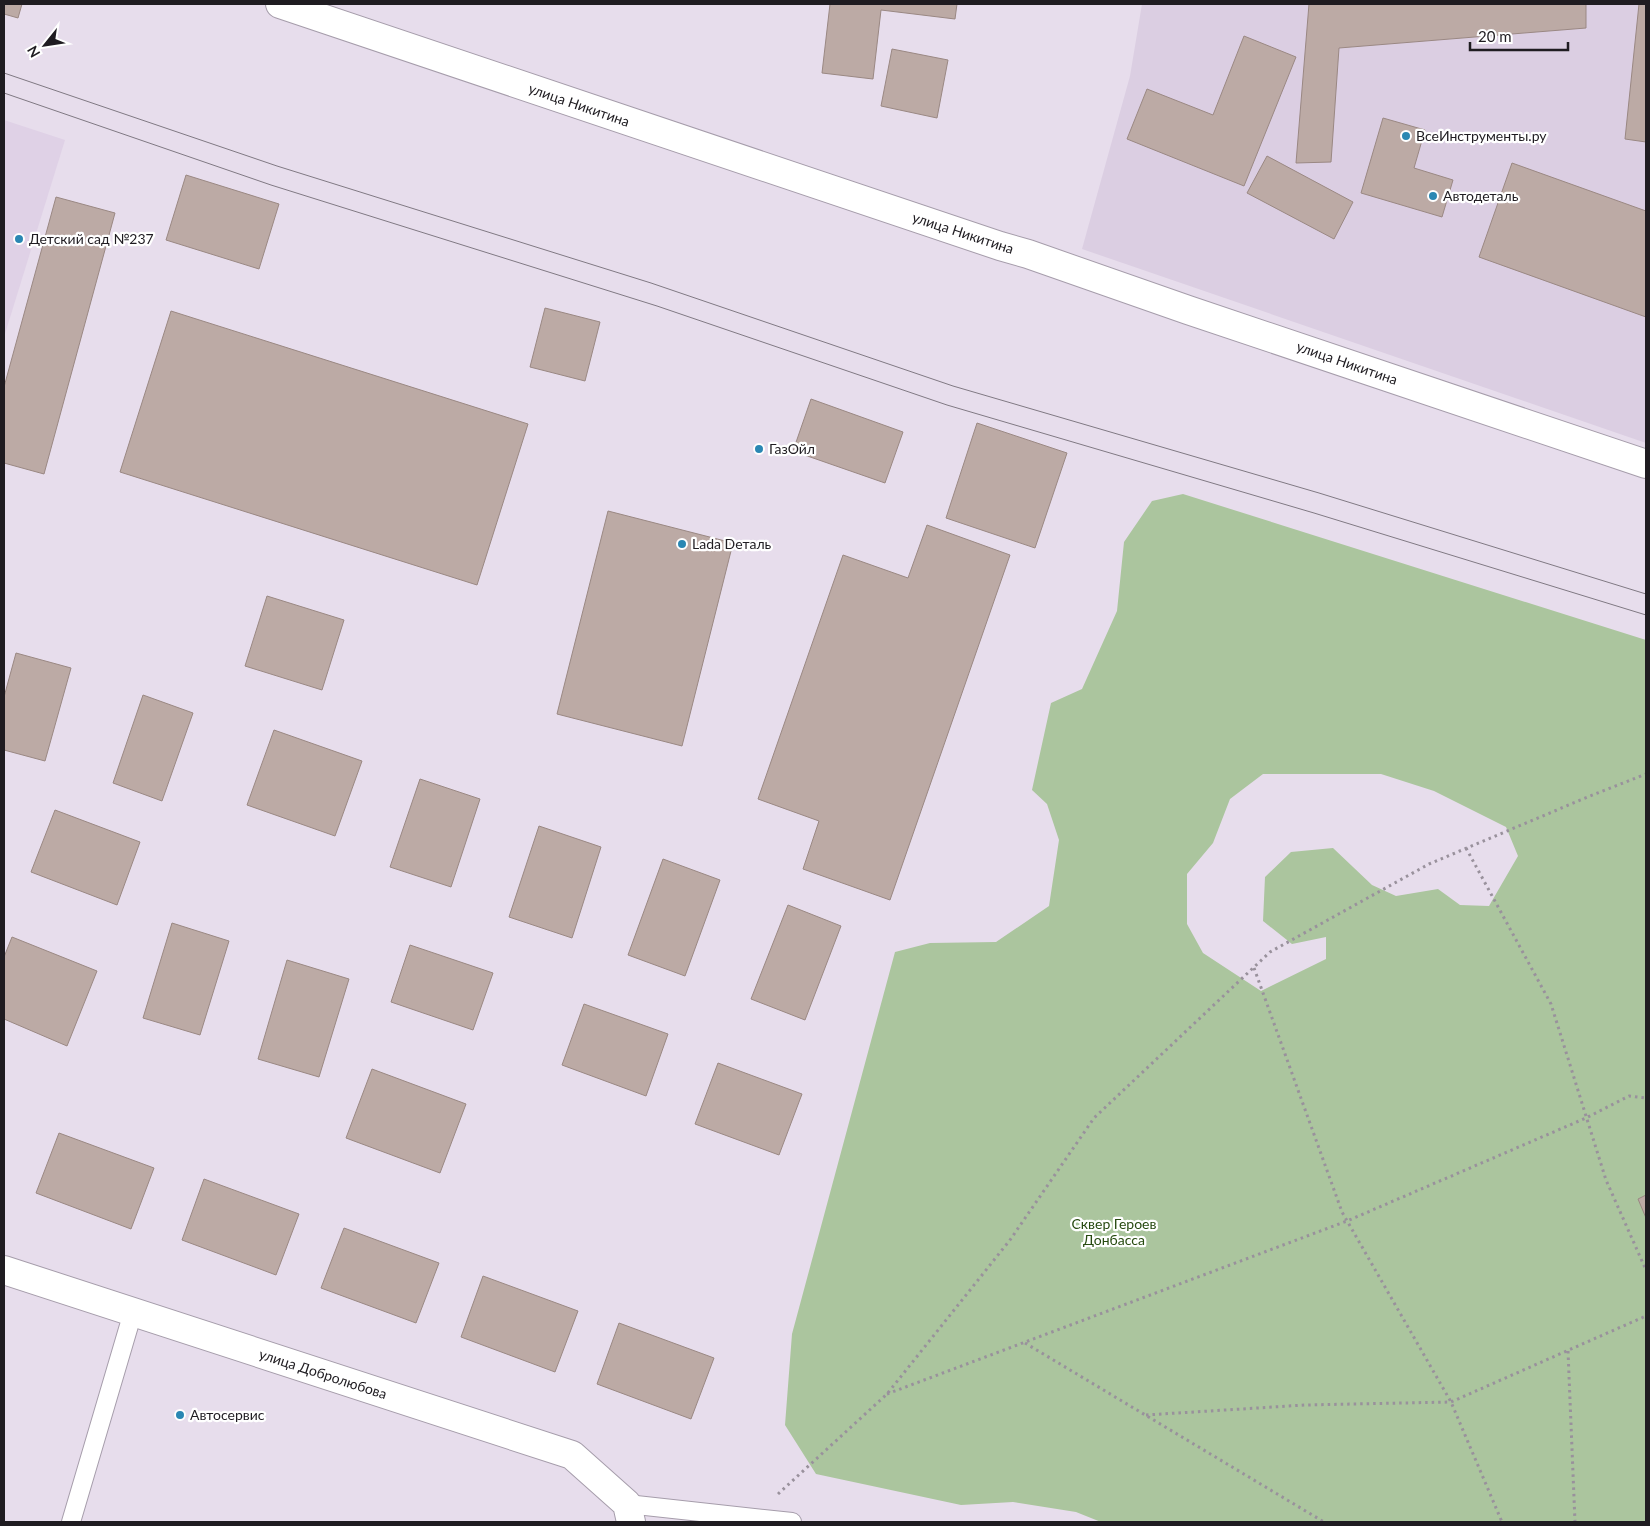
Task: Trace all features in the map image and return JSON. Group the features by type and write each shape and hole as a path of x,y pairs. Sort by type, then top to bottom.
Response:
{"main road":[{"name":"улица Никитина","path":"280,4 963,234 1028,254 1188,310 1646,464"},
{"name":"улица Добролюбова","path":"4,1270 572,1455 629,1513"}],"lane":[{"path":"71,1522 133,1312"},
{"path":"629,1513 752,1518 792,1522"}],"path":[{"path":"752,1518 887,1394 1010,1240 1094,1118 1270,952 1429,864 1646,774"},
{"path":"1466,848 1551,1004 1606,1180 1646,1270"},
{"path":"1254,968 1342,1212 1451,1402 1502,1522"},
{"path":"887,1394 1347,1221 1586,1118 1629,1096 1646,1098"},
{"path":"1146,1415 1305,1405 1451,1402 1646,1316"},
{"path":"1024,1342 1324,1522"},
{"path":"1568,1351 1575,1522"}],"shaded area":[{"path":"1142,4 1646,4 1646,443 1082,249 1130,76"},
{"name":"Детский сад №237","path":"4,120 65,140 4,337"}],"green space":[{"name":"Сквер Героев Донбасса","path":"1183,494 1646,640 1646,1522 1101,1522 1076,1512 1013,1502 961,1505 816,1474 785,1425 792,1334 895,952 930,943 996,942 1049,906 1059,840 1047,804 1032,790 1051,703 1082,689 1117,611 1124,542 1152,501","holes":["1263,774 1381,774 1434,791 1506,827 1518,856 1489,906 1460,905 1438,889 1396,896 1372,885 1333,848 1291,852 1265,877 1263,921 1292,944 1326,937 1326,959 1261,991 1203,953 1187,924 1187,874 1213,843 1230,799"]}],"building":[{"path":"4,4 22,4 18,18 4,14"},
{"path":"830,4 957,4 955,19 881,10 873,79 822,73"},
{"path":"1309,4 1586,4 1586,28 1339,48 1331,162 1296,163"},
{"path":"1639,4 1646,4 1646,142 1625,139"},
{"path":"1244,36 1296,57 1244,186 1127,139 1147,89 1213,115"},
{"path":"892,49 948,60 937,118 881,106"},
{"path":"1383,118 1425,130 1414,168 1453,180 1442,217 1361,193"},
{"path":"1267,156 1353,202 1334,239 1247,193"},
{"path":"1512,163 1646,211 1646,317 1479,257"},
{"path":"186,175 279,204 259,269 166,240"},
{"path":"56,197 115,213 44,474 4,463 4,387"},
{"path":"545,308 600,322 585,381 530,367"},
{"path":"171,311 528,424 477,585 120,472"},
{"path":"811,399 903,432 885,483 793,451"},
{"path":"977,423 1067,453 1035,548 946,518"},
{"path":"608,511 733,543 682,746 557,714"},
{"path":"927,525 1010,555 890,900 803,869 819,821 758,799 843,555 908,578"},
{"path":"267,596 344,620 322,690 245,666"},
{"path":"16,653 71,668 45,761 4,750 4,697"},
{"path":"143,695 193,713 162,801 113,783"},
{"path":"274,730 362,761 335,836 247,805"},
{"path":"420,779 480,799 451,887 390,867"},
{"path":"55,810 140,842 117,905 31,872"},
{"path":"539,826 601,847 572,938 509,917"},
{"path":"663,859 720,880 685,976 628,955"},
{"path":"788,905 841,926 805,1020 751,999"},
{"path":"172,923 229,941 200,1035 143,1018"},
{"path":"12,937 97,971 67,1046 4,1019 4,957"},
{"path":"410,945 493,973 473,1030 391,1002"},
{"path":"287,960 349,979 319,1077 258,1059"},
{"path":"584,1004 668,1034 646,1096 562,1065"},
{"path":"718,1063 802,1094 779,1155 695,1124"},
{"path":"372,1069 466,1104 440,1173 346,1138"},
{"path":"59,1133 154,1168 131,1229 36,1193"},
{"path":"204,1179 299,1214 276,1275 182,1240"},
{"path":"1646,1195 1646,1218 1638,1199"},
{"path":"344,1228 439,1263 416,1323 321,1288"},
{"path":"483,1276 578,1311 555,1372 461,1337"},
{"path":"619,1323 714,1358 691,1419 597,1384"}],"tram line":[{"path":"4,73 277,166 651,283 953,386 1319,493 1646,594"},
{"path":"4,93 271,185 657,306 947,405 1314,513 1646,615"}],"place":[{"name":"ВсеИнструменты.ру","path":"1406,136"},
{"name":"Автодеталь","path":"1433,196"},
{"name":"Детский сад №237","path":"19,239"},
{"name":"ГазОйл","path":"759,449"},
{"name":"Lada Dеталь","path":"682,544"},
{"name":"Автосервис","path":"180,1415"}]}
